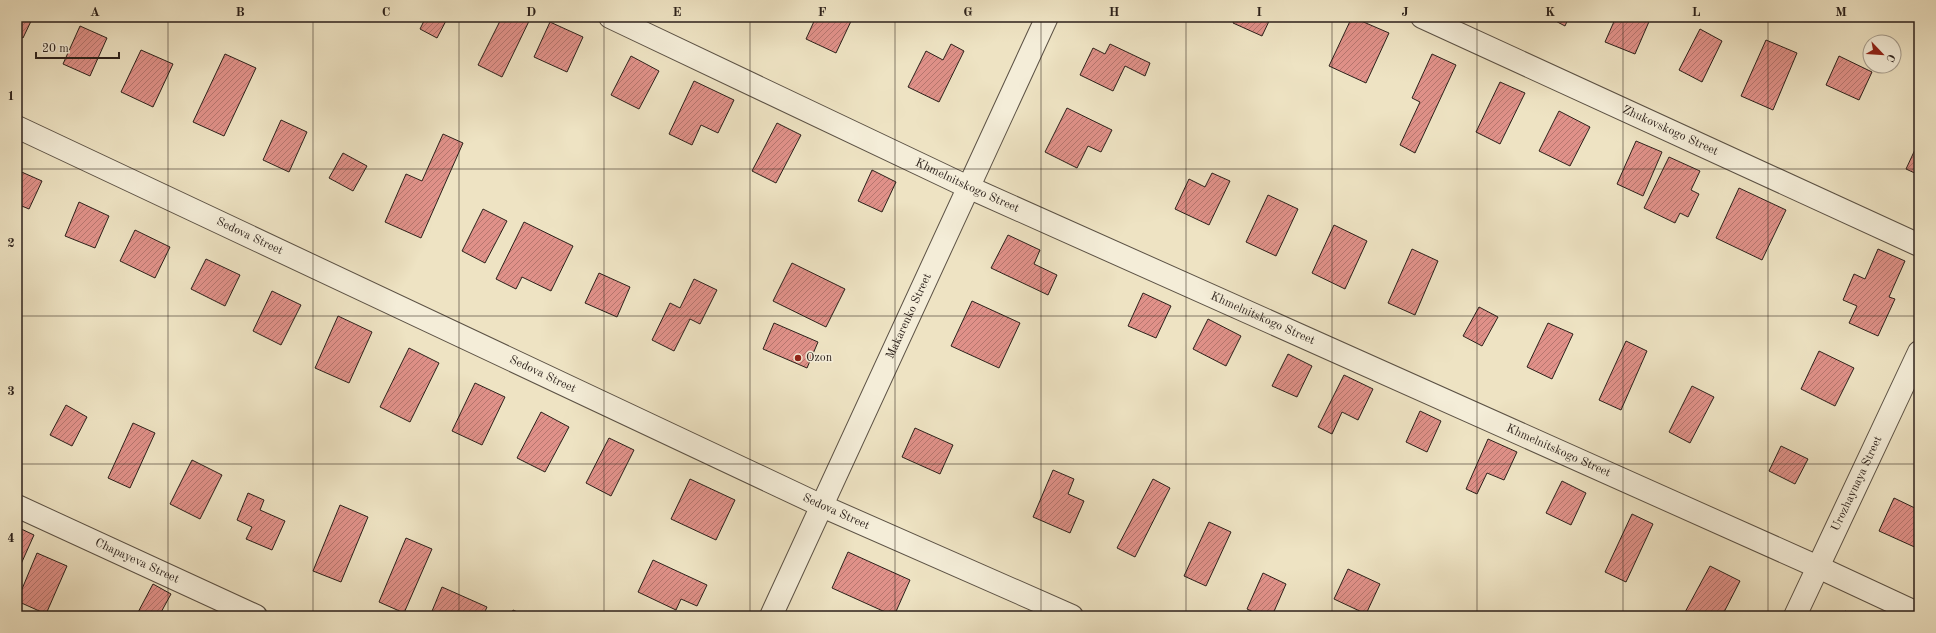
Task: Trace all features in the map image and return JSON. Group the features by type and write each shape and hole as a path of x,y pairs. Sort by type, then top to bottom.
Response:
{"street":[{"name":"Khmelnitskogo Street","path":"610,17 968,187 1818,567 1919,614"},
{"name":"Makarenko Street","path":"771,616 1047,17"},
{"name":"Zhukovskogo Street","path":"1422,17 1919,245"},
{"name":"Sedova Street","path":"17,127 822,506 1072,616"},
{"name":"Urozhaynaya Street","path":"1795,616 1919,352"},
{"name":"Chapayeva Street","path":"17,506 256,616"}],"building":[{"path":"17,17 33,17 23,38 17,35"},
{"path":"426,17 448,17 437,38 420,29"},
{"path":"502,17 531,17 502,77 478,65"},
{"path":"816,17 853,17 836,53 806,39"},
{"path":"1236,17 1271,17 1262,36 1233,23"},
{"path":"1352,17 1389,33 1366,83 1329,66"},
{"path":"1548,17 1569,17 1565,26"},
{"path":"1616,17 1651,17 1635,54 1605,42"},
{"path":"550,22 583,37 567,72 534,57"},
{"path":"80,26 107,38 90,76 63,64"},
{"path":"1700,29 1722,41 1702,82 1679,70"},
{"path":"1766,40 1797,53 1773,110 1741,96"},
{"path":"951,44 964,51 939,102 908,87 926,51 943,60"},
{"path":"1110,44 1150,63 1145,76 1125,66 1113,91 1080,75 1093,48 1105,54"},
{"path":"141,50 173,64 153,107 121,92"},
{"path":"225,54 256,68 224,136 193,122"},
{"path":"1432,54 1456,65 1415,153 1400,145 1420,102 1412,98"},
{"path":"631,56 659,71 639,109 611,95"},
{"path":"1839,56 1862,67 1862,74 1871,74 1859,100 1826,85"},
{"path":"694,81 734,100 718,133 701,125 692,145 669,134"},
{"path":"1500,82 1525,93 1500,144 1476,132"},
{"path":"1067,108 1112,130 1101,152 1088,146 1077,168 1045,152"},
{"path":"1559,111 1590,127 1570,166 1539,151"},
{"path":"281,120 307,132 289,172 263,160"},
{"path":"777,123 801,135 776,183 752,171"},
{"path":"443,134 463,143 421,238 385,222 406,174 422,181"},
{"path":"1636,141 1662,152 1643,196 1617,184"},
{"path":"1919,141 1919,175 1906,169"},
{"path":"343,153 367,166 353,191 329,178"},
{"path":"1669,157 1700,171 1691,190 1699,194 1688,217 1680,213 1675,223 1644,208"},
{"path":"17,170 42,181 29,209 17,204"},
{"path":"872,170 896,182 882,212 858,201"},
{"path":"1212,173 1230,181 1209,225 1175,209 1189,179 1205,187"},
{"path":"1739,188 1786,210 1762,260 1716,238"},
{"path":"1268,195 1298,209 1276,256 1246,242"},
{"path":"79,202 109,216 95,248 65,236"},
{"path":"483,209 507,221 485,263 462,251"},
{"path":"524,222 573,246 551,291 522,277 516,289 496,279"},
{"path":"1334,225 1367,241 1345,289 1312,273"},
{"path":"135,230 170,247 155,278 120,261"},
{"path":"1008,235 1040,250 1034,264 1057,275 1048,295 991,268"},
{"path":"1412,249 1438,261 1415,315 1388,303"},
{"path":"1878,249 1905,261 1889,297 1895,299 1878,336 1849,323 1857,306 1843,300 1854,274 1865,279"},
{"path":"206,259 240,275 225,306 191,289"},
{"path":"792,263 845,289 826,327 773,301"},
{"path":"599,273 630,287 617,317 585,303"},
{"path":"694,279 717,290 700,324 690,319 674,351 652,340 670,303 680,308"},
{"path":"272,291 301,305 281,345 253,331"},
{"path":"1143,293 1171,306 1156,338 1128,326"},
{"path":"972,301 1020,323 999,368 951,346"},
{"path":"1479,307 1498,317 1482,346 1463,336"},
{"path":"338,316 372,332 349,383 315,368"},
{"path":"1208,319 1241,336 1226,366 1193,349"},
{"path":"774,323 818,342 807,368 763,349"},
{"path":"1548,323 1573,334 1552,379 1527,367"},
{"path":"1626,341 1647,351 1621,410 1599,400"},
{"path":"409,348 439,363 410,422 380,407"},
{"path":"1819,351 1854,368 1835,406 1801,389"},
{"path":"1288,354 1312,366 1297,397 1272,386"},
{"path":"1344,375 1373,389 1358,420 1342,412 1332,434 1318,427"},
{"path":"475,383 505,397 482,445 452,431"},
{"path":"1692,386 1714,397 1690,443 1669,432"},
{"path":"66,405 87,417 72,446 50,435"},
{"path":"1420,411 1441,421 1427,452 1406,442"},
{"path":"541,412 569,427 545,472 517,458"},
{"path":"133,423 155,433 130,488 108,478"},
{"path":"915,428 953,445 940,474 902,457"},
{"path":"609,438 634,450 611,496 586,483"},
{"path":"1488,439 1517,452 1504,480 1487,473 1477,494 1466,489"},
{"path":"1781,446 1808,459 1795,484 1769,471"},
{"path":"192,460 222,475 200,519 170,504"},
{"path":"1053,470 1074,479 1068,494 1084,501 1070,533 1033,517"},
{"path":"690,479 735,500 716,540 671,519"},
{"path":"1153,479 1170,488 1135,557 1117,548"},
{"path":"1562,481 1586,493 1571,525 1546,513"},
{"path":"248,493 264,500 260,510 285,521 272,550 246,539 252,527 237,520"},
{"path":"1894,498 1919,510 1919,549 1879,531"},
{"path":"340,505 368,517 341,582 313,571"},
{"path":"1632,514 1653,524 1626,582 1605,572"},
{"path":"1209,522 1231,532 1206,586 1184,576"},
{"path":"17,527 34,535 17,573"},
{"path":"406,538 432,549 404,613 379,602"},
{"path":"848,552 910,580 894,616 832,588"},
{"path":"37,553 67,566 46,614 17,601"},
{"path":"653,560 707,585 697,606 681,599 676,610 638,592"},
{"path":"1710,566 1740,581 1722,616 1688,616 1684,614"},
{"path":"1348,569 1380,584 1366,614 1334,599"},
{"path":"1263,573 1286,584 1272,616 1262,616 1247,609"},
{"path":"153,584 171,594 159,616 136,616"},
{"path":"442,587 487,607 483,616 430,616"},
{"path":"513,610 526,616 510,616"},
{"path":"1845,611 1856,616 1842,616"}],"place":[{"name":"Ozon","path":"798,358"}]}
